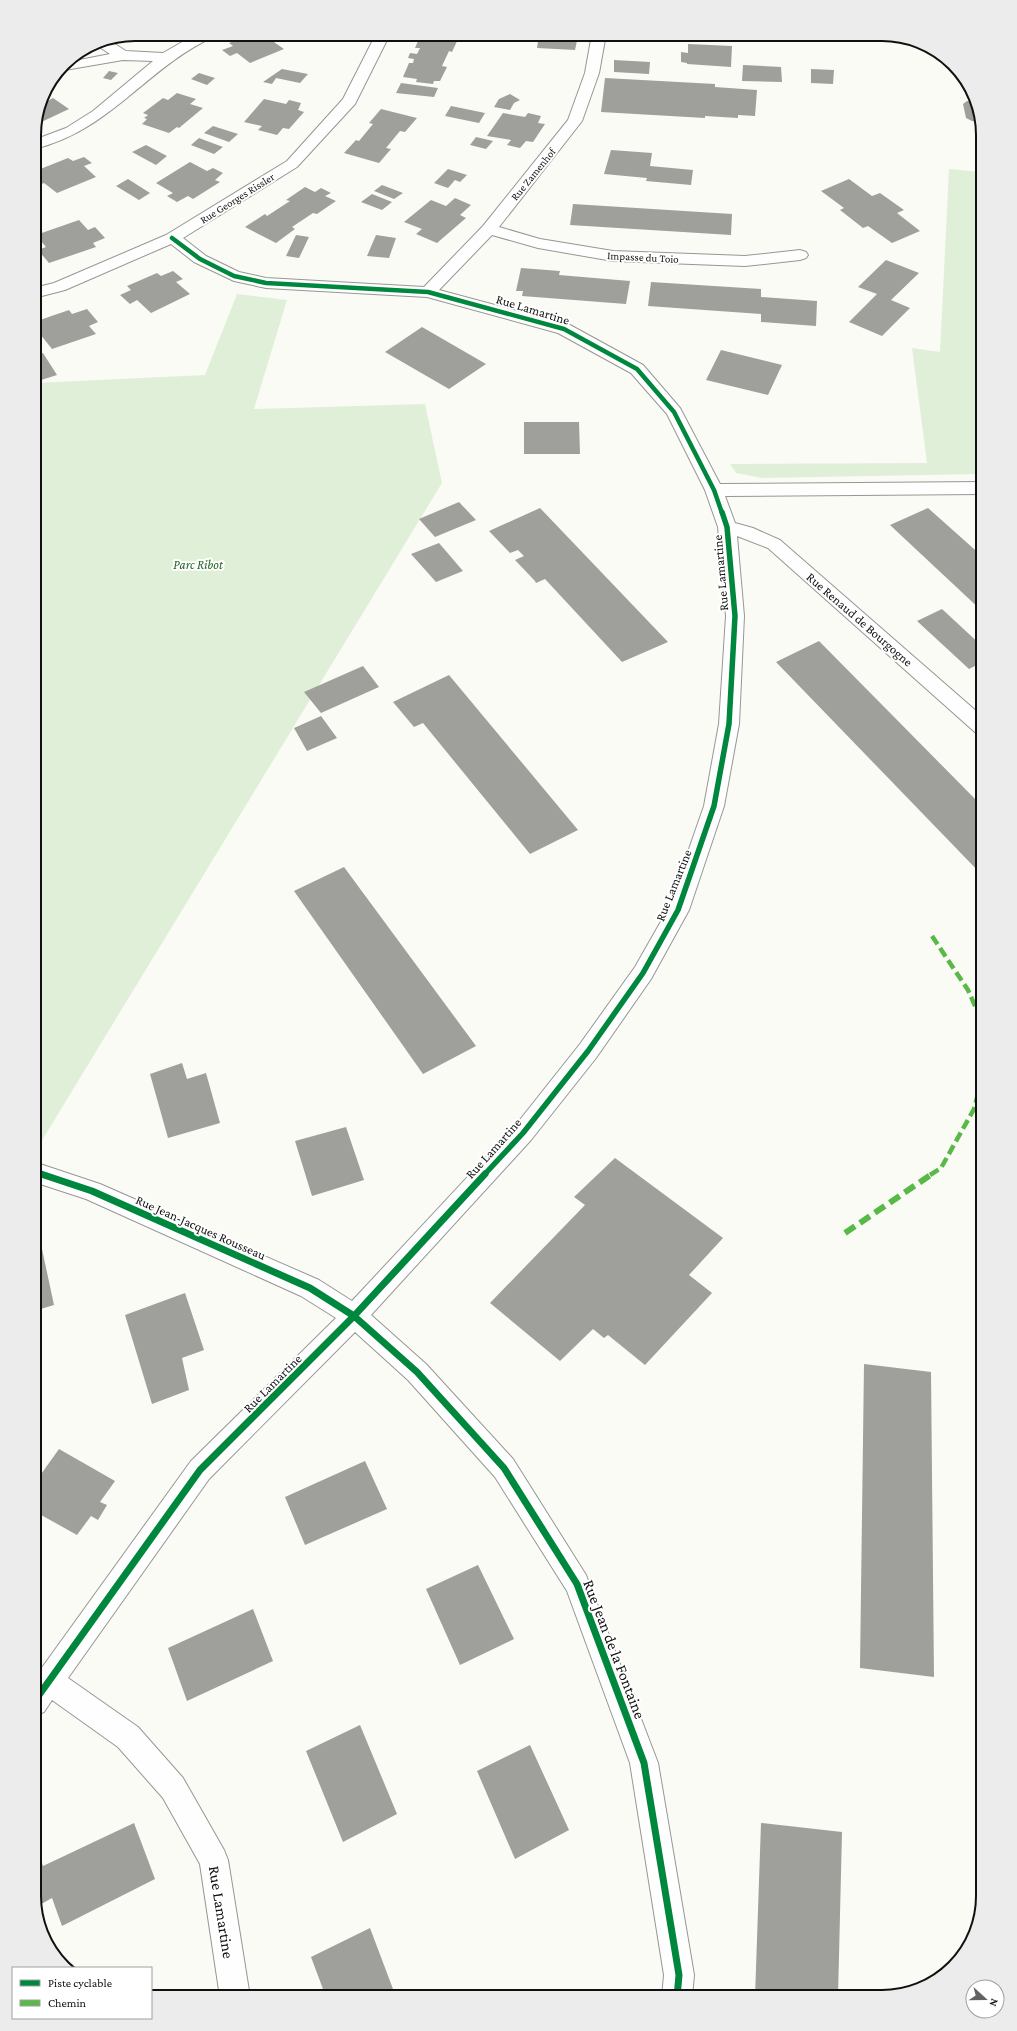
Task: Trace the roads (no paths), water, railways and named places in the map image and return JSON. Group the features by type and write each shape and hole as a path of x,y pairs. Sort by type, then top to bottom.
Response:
{"street":[{"path":"41,142 82,126 130,90 165,58 192,41"},
{"name":"Rue Georges Rissler","path":"41,291 59,286 172,238 292,164 350,101 380,41"},
{"name":"Rue Zamenhof","path":"428,292 489,229 575,121 592,73 599,41"},
{"path":"107,45 124,56"},
{"path":"72,65 136,55 165,58"},
{"name":"Impasse du Toio","path":"489,229 538,243 613,256 745,261 800,255"},
{"name":"Rue Lamartine","path":"172,238 200,258 234,276 266,283 428,292 564,329 638,369 674,412 714,490 727,527 735,616 729,724 714,806 678,910 643,974 583,1058 523,1133 354,1316 200,1470 41,1691 128,1737 173,1788 214,1860 234,1990"},
{"path":"714,490 976,488"},
{"name":"Rue Renaud de Bourgogne","path":"727,527 747,532 774,544 976,722"},
{"name":"Rue Jean-Jacques Rousseau","path":"41,1174 92,1191 310,1288 354,1316"},
{"name":"Rue Jean de la Fontaine","path":"354,1316 416,1372 504,1468 577,1584 644,1763 679,1975 678,1990"}],"park label":[{"name":"Parc Ribot","path":"198,564"}]}
